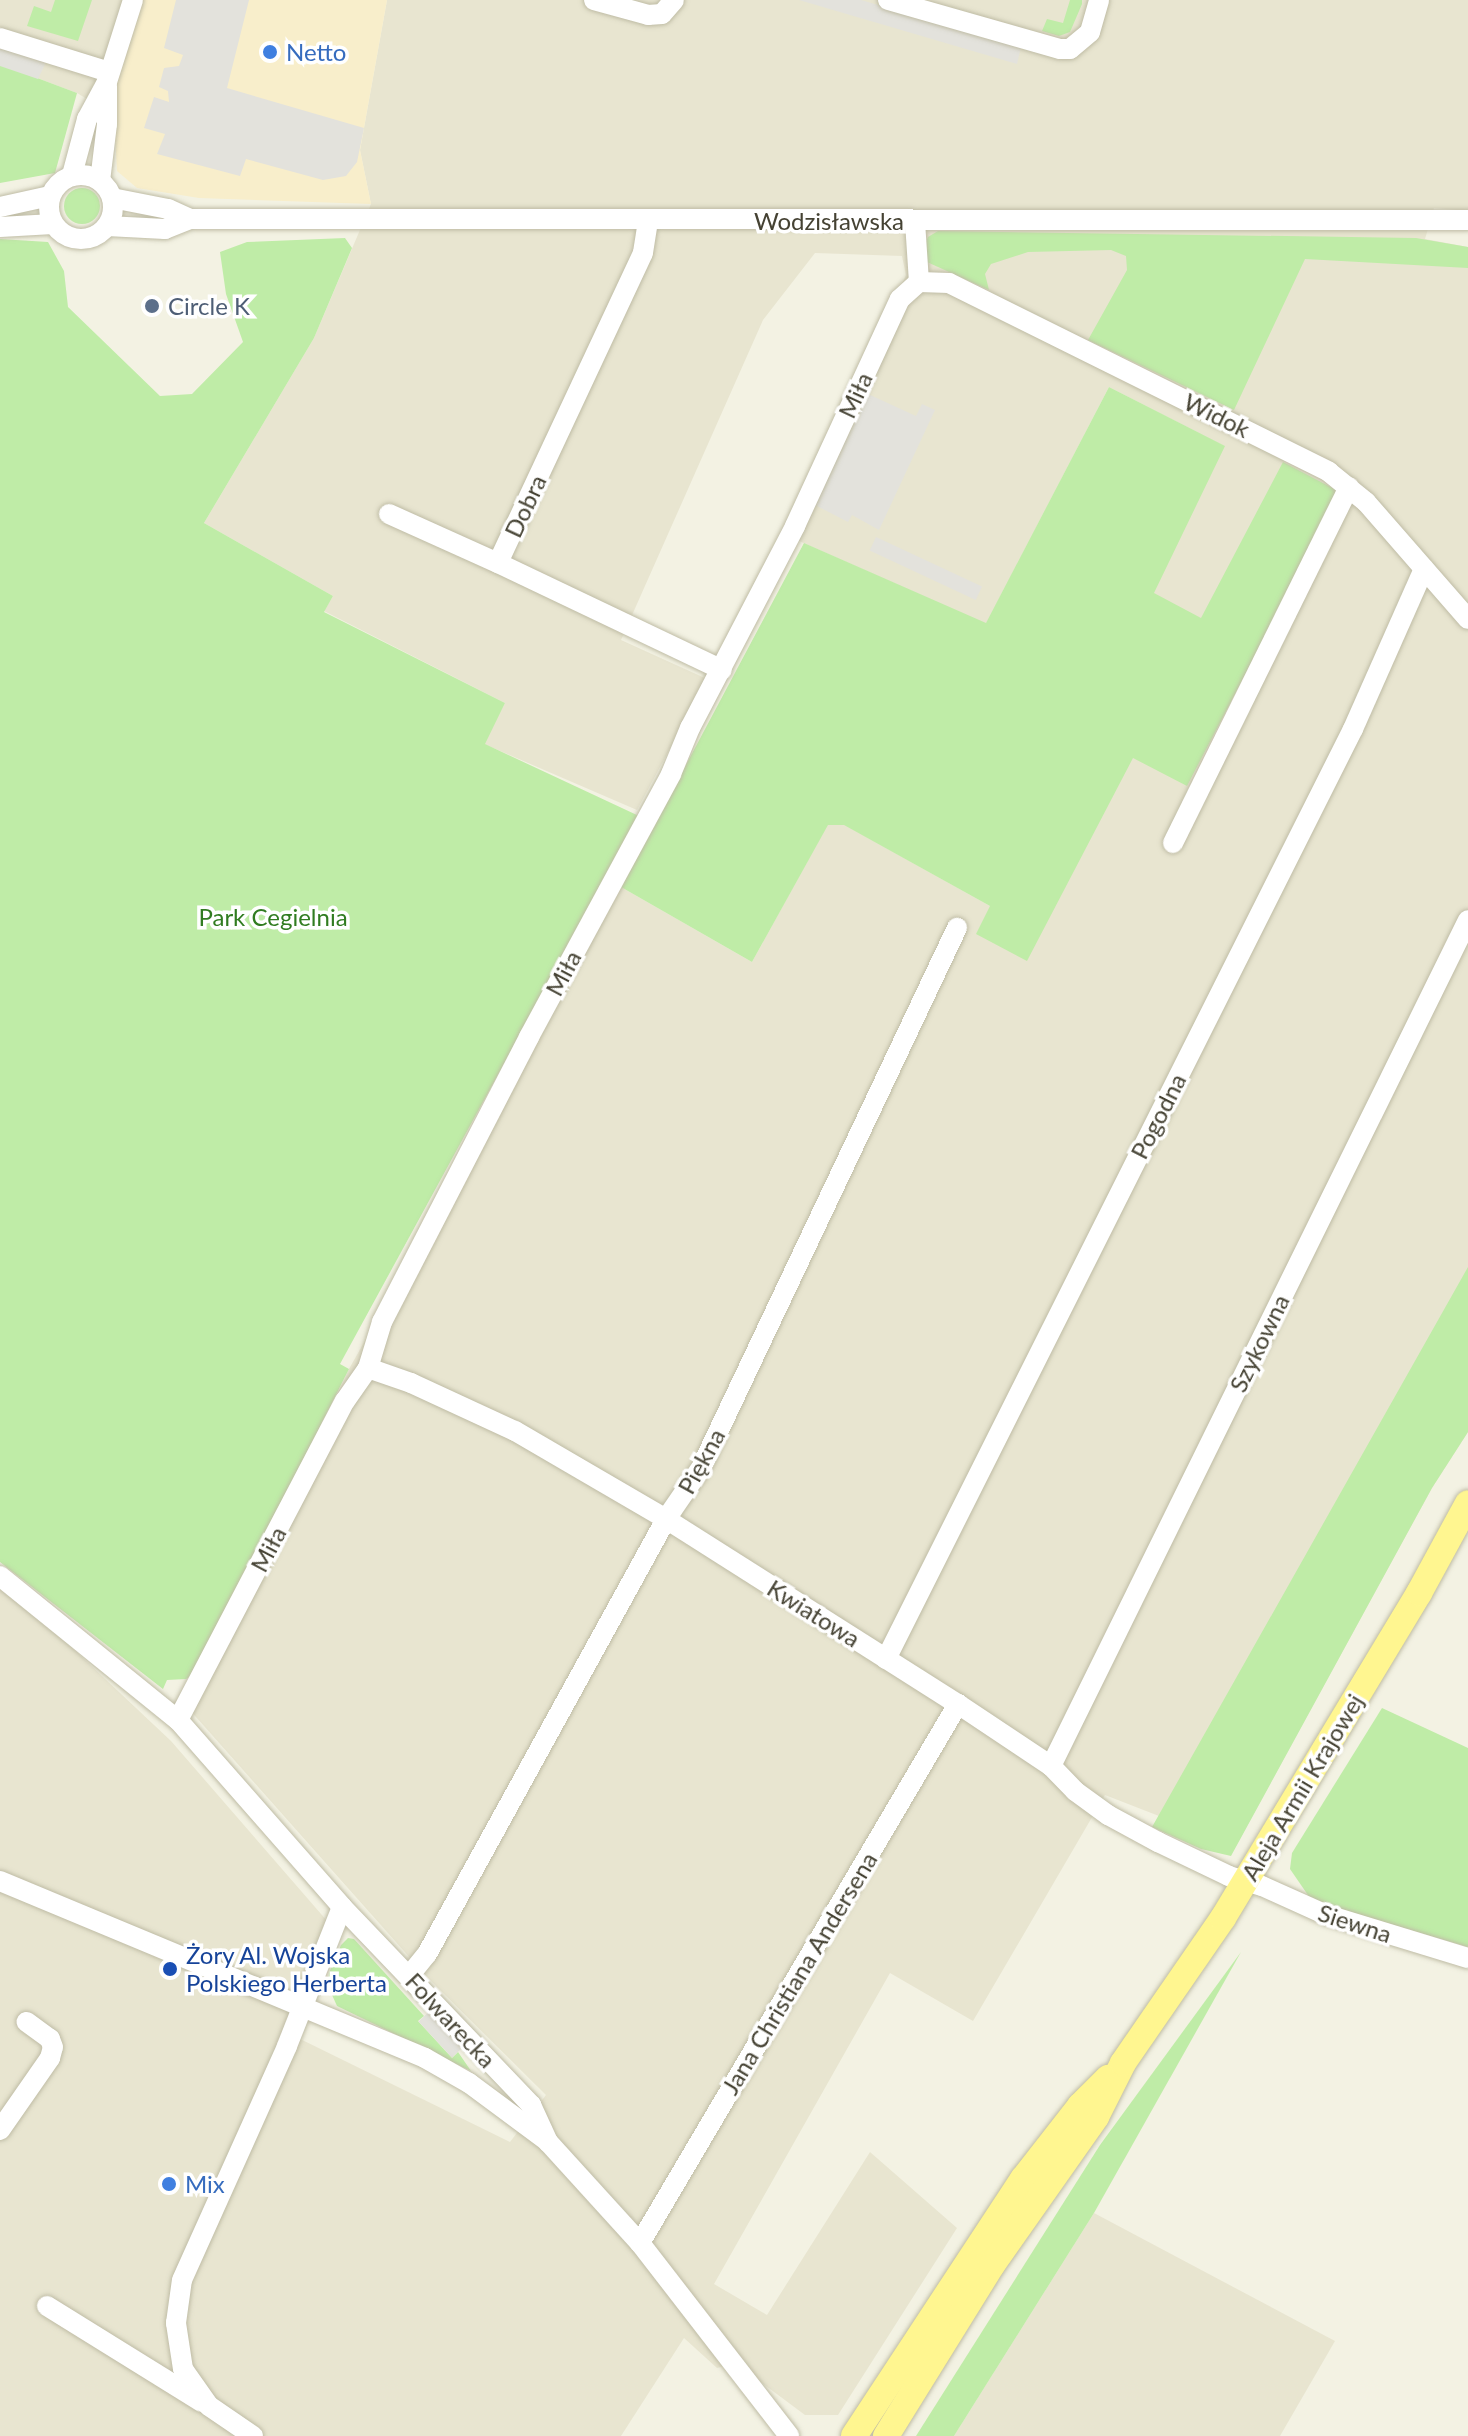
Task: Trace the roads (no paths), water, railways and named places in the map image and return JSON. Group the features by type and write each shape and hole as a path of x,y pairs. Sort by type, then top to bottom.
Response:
{"main road":[{"name":"Aleja Armii Krajowej","path":"886,2436 1000,2253 1096,2117 1123,2063 1246,1880 1419,1593 1468,1503"},
{"name":"Aleja Armii Krajowej","path":"854,2436 1023,2179 1080,2106 1123,2063"}],"street":[{"path":"72,175 87,119 108,77 133,0"},
{"path":"594,0 648,15 662,14 674,0"},
{"path":"888,0 1060,49 1070,49 1090,32 1099,0"},
{"path":"0,38 108,77"},
{"path":"100,181 107,124 108,77"},
{"path":"72,175 87,175 100,181 112,198 112,216 107,226 96,235 81,239 65,235 53,224 48,210 50,196 59,183 72,175"},
{"path":"0,207 50,196"},
{"name":"Wodzisławska","path":"112,198 168,209 190,219"},
{"name":"Wodzisławska","path":"107,226 165,229 190,219 1468,220"},
{"name":"Dobra","path":"648,221 643,253 498,563 722,670"},
{"path":"915,221 919,282"},
{"path":"0,227 53,224"},
{"name":"Widok","path":"919,282 949,283 1294,453 1349,487 1468,619"},
{"name":"Miła","path":"178,1720 345,1401 368,1368 382,1322 529,1037 671,774 690,728 795,526 900,299 919,282"},
{"path":"1173,843 1349,487"},
{"path":"389,514 498,563"},
{"name":"Pogodna","path":"886,1659 1353,729 1424,569"},
{"name":"Szykowna","path":"1051,1766 1468,920"},
{"name":"Piękna","path":"409,1976 427,1954 666,1519 701,1468 957,928"},
{"name":"Kwiatowa","path":"368,1368 411,1383 515,1431 666,1519 1051,1766 1075,1791 1108,1815 1206,1865 1246,1880"},
{"name":"Folwarecka","path":"0,1576 178,1720 342,1907 531,2105 548,2142 640,2243 789,2436"},
{"name":"Jana Christiana Andersena","path":"640,2243 958,1704"},
{"name":"Siewna","path":"1246,1880 1324,1914 1468,1958"},
{"path":"0,1881 425,2058 469,2083 548,2142"},
{"path":"209,2406 183,2369 176,2323 182,2280 302,2008 342,1907"},
{"path":"0,2130 50,2058 53,2047 50,2039 27,2022"},
{"path":"469,2083 497,2083 506,2078"},
{"path":"47,2306 253,2436"}],"place":[{"name":"Netto","path":"270,52"},
{"name":"Circle K","path":"152,306"},
{"name":"Żory Al. Wojska Polskiego Herberta","path":"170,1969"},
{"name":"Mix","path":"169,2184"}],"park label":[{"name":"Park Cegielnia","path":"273,917"}]}
